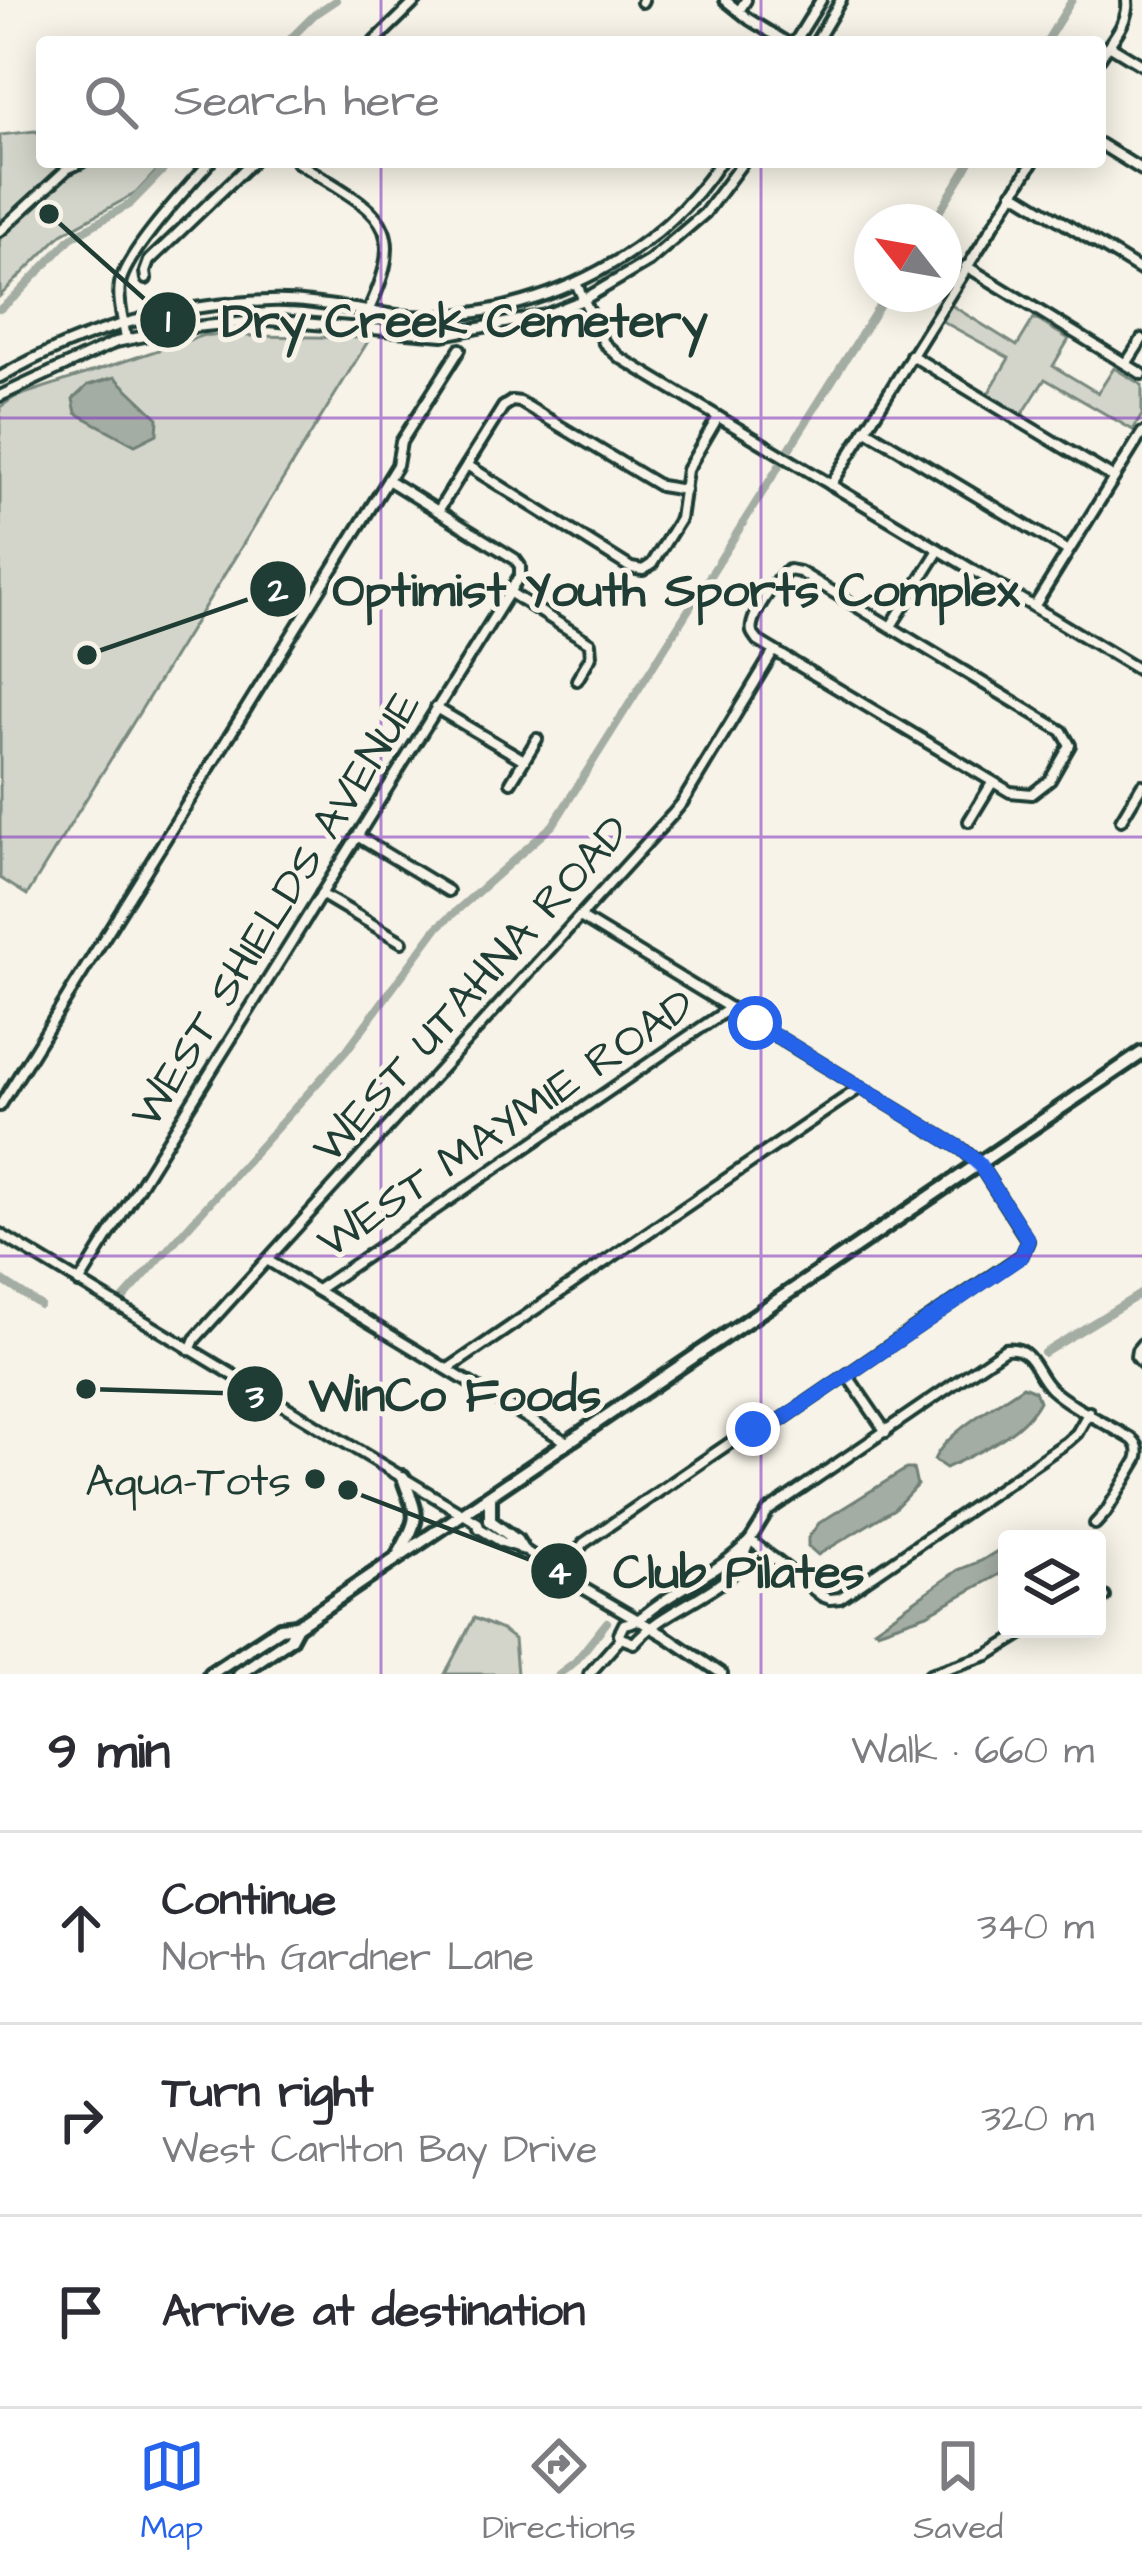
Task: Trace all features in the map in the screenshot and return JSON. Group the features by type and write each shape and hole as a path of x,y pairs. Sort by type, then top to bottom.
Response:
{"main road":[{"path":"239,1674 292,1627 1142,1053"},
{"path":"396,1560 415,1522 415,1503 403,1477"},
{"path":"490,1496 490,1522 521,1548"},
{"path":"211,1674 280,1628 292,1627"},
{"path":"223,1674 233,1659"}],"street":[{"path":"380,36 417,0"},
{"path":"725,0 780,36"},
{"path":"739,11 746,0"},
{"path":"794,36 820,0"},
{"path":"820,36 842,0"},
{"path":"1106,49 1128,12 1126,0"},
{"path":"1109,45 1142,65"},
{"path":"1106,148 1142,170"},
{"path":"0,231 69,168"},
{"path":"126,340 120,292 125,270 205,168"},
{"path":"146,280 149,262 246,168"},
{"path":"306,168 368,208 386,231 388,258 361,327"},
{"path":"0,377 43,354 124,323 181,310 275,301 442,316 540,298 610,265 664,226 716,168"},
{"path":"0,397 96,351 183,328 268,320 443,334 545,315 619,280 675,240 705,213 739,168"},
{"path":"831,484 1029,168"},
{"path":"1013,192 1142,271"},
{"path":"966,266 1142,374"},
{"path":"576,283 604,343 619,357 1142,672"},
{"path":"1126,364 1142,339"},
{"path":"0,1106 388,480 397,465 401,442 460,349"},
{"path":"911,355 1114,478"},
{"path":"388,480 438,511 503,407 512,401 660,486 685,490"},
{"path":"467,465 631,568 643,570 675,528 683,508 687,470 718,417"},
{"path":"865,429 1068,551"},
{"path":"1034,607 1142,433"},
{"name":"WEST SHIELDS AVENUE","path":"79,1283 520,575 515,559 438,511"},
{"path":"891,626 939,550"},
{"path":"789,570 891,626 1062,731 1068,752 1043,788 1019,795 992,783 774,651 752,630 753,620 780,575 789,570"},
{"path":"509,592 587,640 591,656 577,680"},
{"name":"WEST UTAHNA ROAD","path":"190,1350 195,1339 682,803 774,651"},
{"path":"436,708 524,760"},
{"path":"511,782 537,739"},
{"path":"970,821 992,783"},
{"path":"1121,820 1142,785"},
{"path":"357,836 448,891"},
{"path":"321,894 402,942"},
{"path":"559,1573 584,1543 746,1432 781,1420 1022,1256 1028,1247 1026,1235 979,1164 962,1149 580,916"},
{"name":"WEST MAYMIE ROAD","path":"317,1290 730,1008"},
{"path":"448,1369 861,1087"},
{"path":"0,1234 722,1674"},
{"path":"267,1260 568,1442"},
{"path":"1142,1344 1136,1356 1142,1363"},
{"path":"621,1638 634,1643 670,1612 730,1576 768,1511 1005,1349 1026,1352 1052,1390 1138,1447 1137,1460 1106,1512 1094,1523"},
{"path":"847,1375 886,1432"},
{"path":"750,1540 830,1599 840,1598 1067,1442 1089,1412"},
{"path":"621,1638 625,1624 640,1621 653,1607 733,1559 750,1540"},
{"path":"590,1674 621,1638"},
{"path":"930,1674 988,1654 1015,1638"}],"shaded area":[{"path":"36,131 36,168 159,168 136,193 62,234 0,296 0,135"},
{"path":"947,312 962,312 1017,346 1034,318 1069,339 1053,366 1098,393 1114,368 1142,385 1142,415 1133,430 1045,379 1022,415 988,394 1009,358 942,321"},
{"path":"204,335 370,338 27,895 0,878 0,407 15,397"},
{"path":"115,377 158,418 157,434 135,445 76,413 73,399 88,385"},
{"path":"1023,1386 1035,1391 1039,1401 1022,1423 946,1468 934,1460 960,1429"},
{"path":"913,1469 917,1485 894,1509 818,1555 808,1546 819,1523"},
{"path":"998,1551 998,1575 927,1614 874,1629 958,1570"},
{"path":"474,1618 514,1639 517,1674 445,1674"}],"waterway":[{"path":"293,36 336,0"},
{"path":"1050,36 1072,0"},
{"path":"0,309 71,238 130,204 165,168"},
{"path":"944,204 966,168"},
{"path":"789,449 876,312"},
{"path":"124,1298 346,1051 437,928 553,825 779,466"},
{"path":"0,1279 40,1305"},
{"path":"1044,1353 1142,1293"},
{"path":"559,1674 575,1662 607,1622"}],"place":[{"name":"Dry Creek Cemetery","path":"49,214"},
{"name":"Optimist Youth Sports Complex","path":"87,655"},
{"name":"WinCo Foods","path":"86,1389"},
{"name":"Aqua-Tots","path":"315,1479"},
{"name":"Club Pilates","path":"348,1490"}],"route":[{"path":"753,1429 781,1420 1022,1256 1028,1247 1026,1235 979,1164 962,1149 755,1023"}]}
